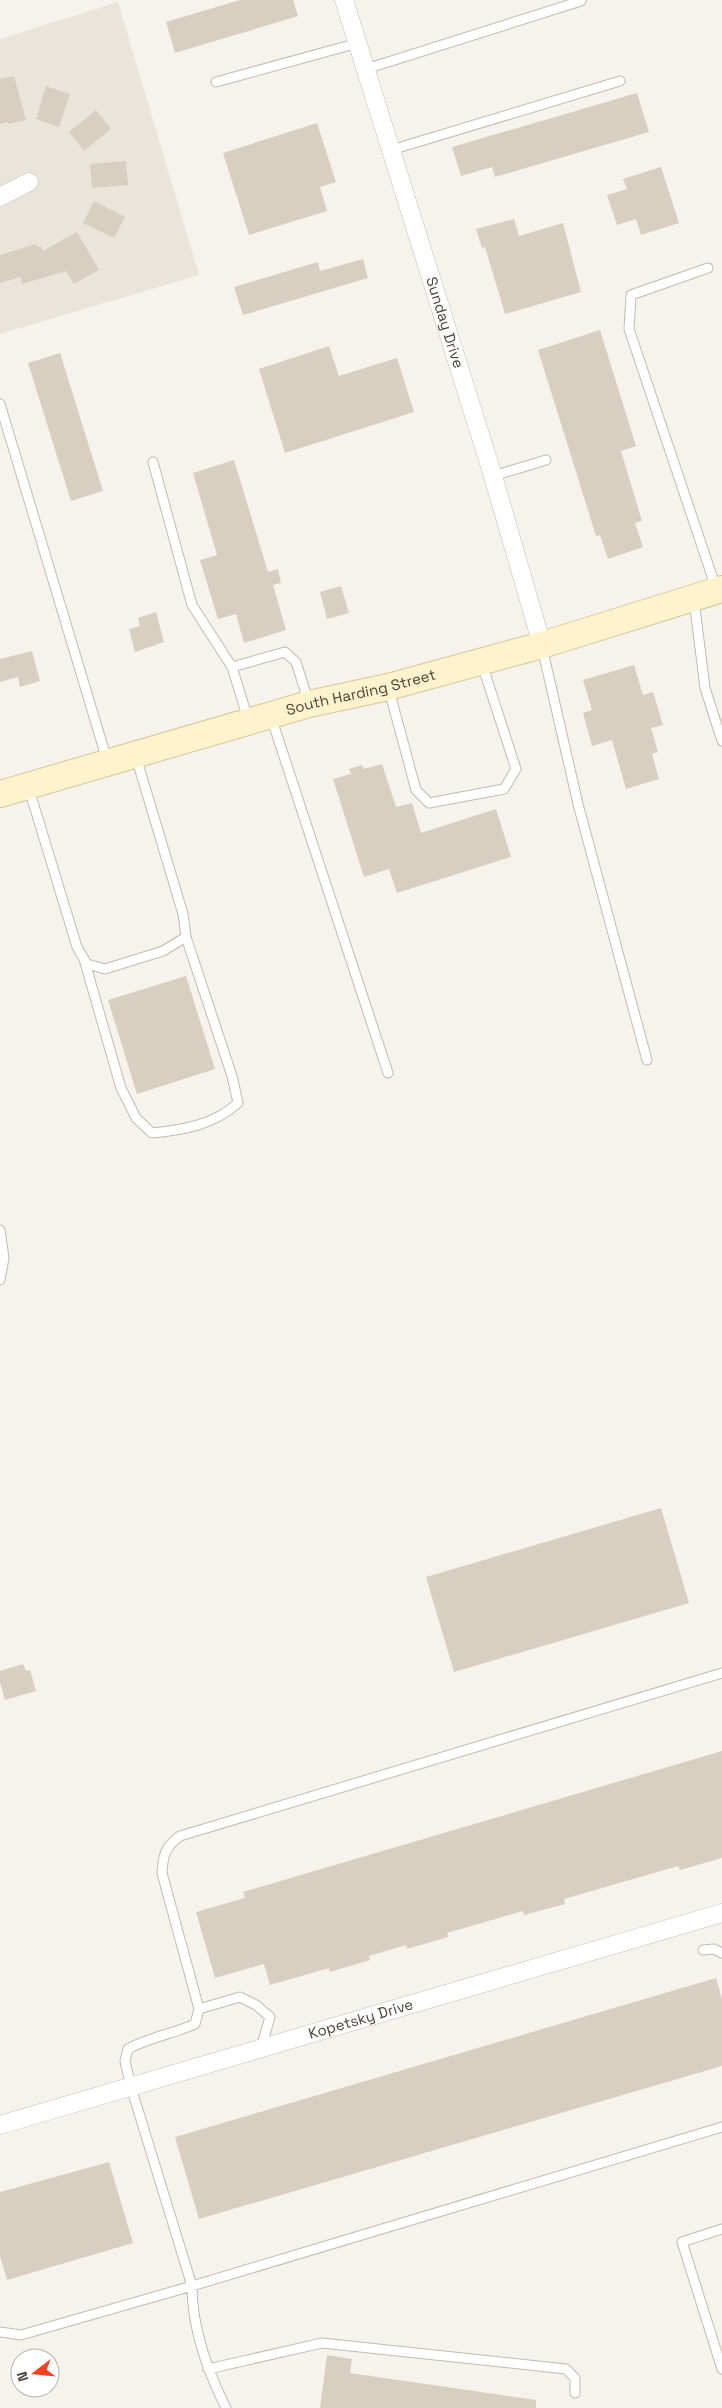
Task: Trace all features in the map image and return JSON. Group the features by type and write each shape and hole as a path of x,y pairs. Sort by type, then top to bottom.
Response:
{"street":[{"name":"Sunday Drive","path":"344,0 493,476 542,645"},
{"path":"0,197 29,182"},
{"name":"South Harding Street","path":"0,794 309,704 388,687 542,645 711,592"},
{"name":"Kopetsky Drive","path":"0,2125 722,1913"}],"lane":[{"path":"366,69 581,1"},
{"path":"216,82 358,43"},
{"path":"392,150 620,81"},
{"path":"708,268 631,295 629,329 711,592 705,688 722,741"},
{"path":"0,404 108,763"},
{"path":"493,476 546,460"},
{"path":"153,462 192,606 232,667 260,719 388,1073"},
{"path":"542,645 578,804 647,1060"},
{"path":"232,667 285,652 296,662 309,704"},
{"path":"388,687 416,790 429,803 504,789 516,769 481,661"},
{"path":"84,958 121,1088 136,1118 152,1133 178,1130 206,1123 227,1113 238,1103 232,1076 186,938 183,914 135,755"},
{"path":"28,786 77,947 87,964 105,969 163,951 186,938"},
{"path":"0,1230 4,1258 0,1280"},
{"path":"226,2408 208,2369 192,2311 192,2286 131,2087 125,2061 128,2049 140,2042 179,2031 195,2024 199,2008 162,1873 163,1856 168,1844 180,1836 722,1673"},
{"path":"703,1950 714,1949 722,1953"},
{"path":"199,2008 240,1997 256,2005 270,2017 261,2048"},
{"path":"0,2332 21,2335 722,2128"},
{"path":"722,2229 682,2242 722,2369"},
{"path":"208,2369 322,2343 566,2369 575,2378 575,2393"}],"shaded area":[{"path":"118,2 199,275 0,334 0,39"}],"building":[{"path":"240,0 293,0 298,16 175,53 166,22"},
{"path":"14,76 26,120 0,124 0,79"},
{"path":"46,86 70,94 59,127 36,119"},
{"path":"637,93 649,132 495,177 492,167 461,176 452,147"},
{"path":"96,110 111,129 84,151 69,132"},
{"path":"317,123 336,182 320,187 327,211 249,235 223,153"},
{"path":"126,161 128,185 92,188 90,164"},
{"path":"661,167 679,223 641,235 636,219 617,225 607,195 627,189 623,179"},
{"path":"94,201 125,217 114,238 83,223"},
{"path":"514,219 519,236 563,223 581,292 505,314 485,247 482,248 476,229"},
{"path":"77,232 99,270 74,284 66,271 22,284 20,277 0,283 0,255 36,244 37,247 41,246 43,251"},
{"path":"363,259 368,278 243,315 234,287 318,262 320,271"},
{"path":"600,330 636,446 621,451 642,521 635,523 643,547 608,559 600,535 596,536 538,350"},
{"path":"329,346 339,376 397,358 414,412 285,453 259,369"},
{"path":"60,353 103,491 71,501 28,363"},
{"path":"234,460 268,572 278,569 281,583 273,585 286,630 244,643 236,614 218,619 200,560 217,555 193,473"},
{"path":"341,586 349,613 327,619 320,592"},
{"path":"156,612 164,642 135,652 129,629 140,626 138,618"},
{"path":"32,651 40,681 20,687 18,677 0,682 0,659"},
{"path":"634,665 643,695 653,692 663,725 651,728 658,752 652,754 659,779 626,789 612,740 592,746 583,713 592,710 583,680"},
{"path":"382,764 396,807 412,803 421,833 496,809 511,857 397,893 389,869 364,877 333,779 351,774 349,769 362,765 364,769"},
{"path":"186,976 215,1069 137,1094 108,1000"},
{"path":"661,1508 689,1603 454,1672 426,1577"},
{"path":"23,1664 26,1671 30,1670 36,1691 5,1700 0,1682 0,1671"},
{"path":"722,1751 722,1858 680,1870 678,1866 564,1899 565,1904 524,1915 523,1911 447,1933 448,1937 407,1949 406,1945 369,1956 370,1960 330,1972 329,1968 270,1985 264,1964 215,1978 196,1912 245,1898 243,1892"},
{"path":"716,1978 722,1999 722,2066 199,2219 175,2137"},
{"path":"109,2162 133,2243 7,2280 0,2256 0,2192"},
{"path":"327,2355 352,2359 350,2373 536,2400 536,2408 320,2408"}]}
